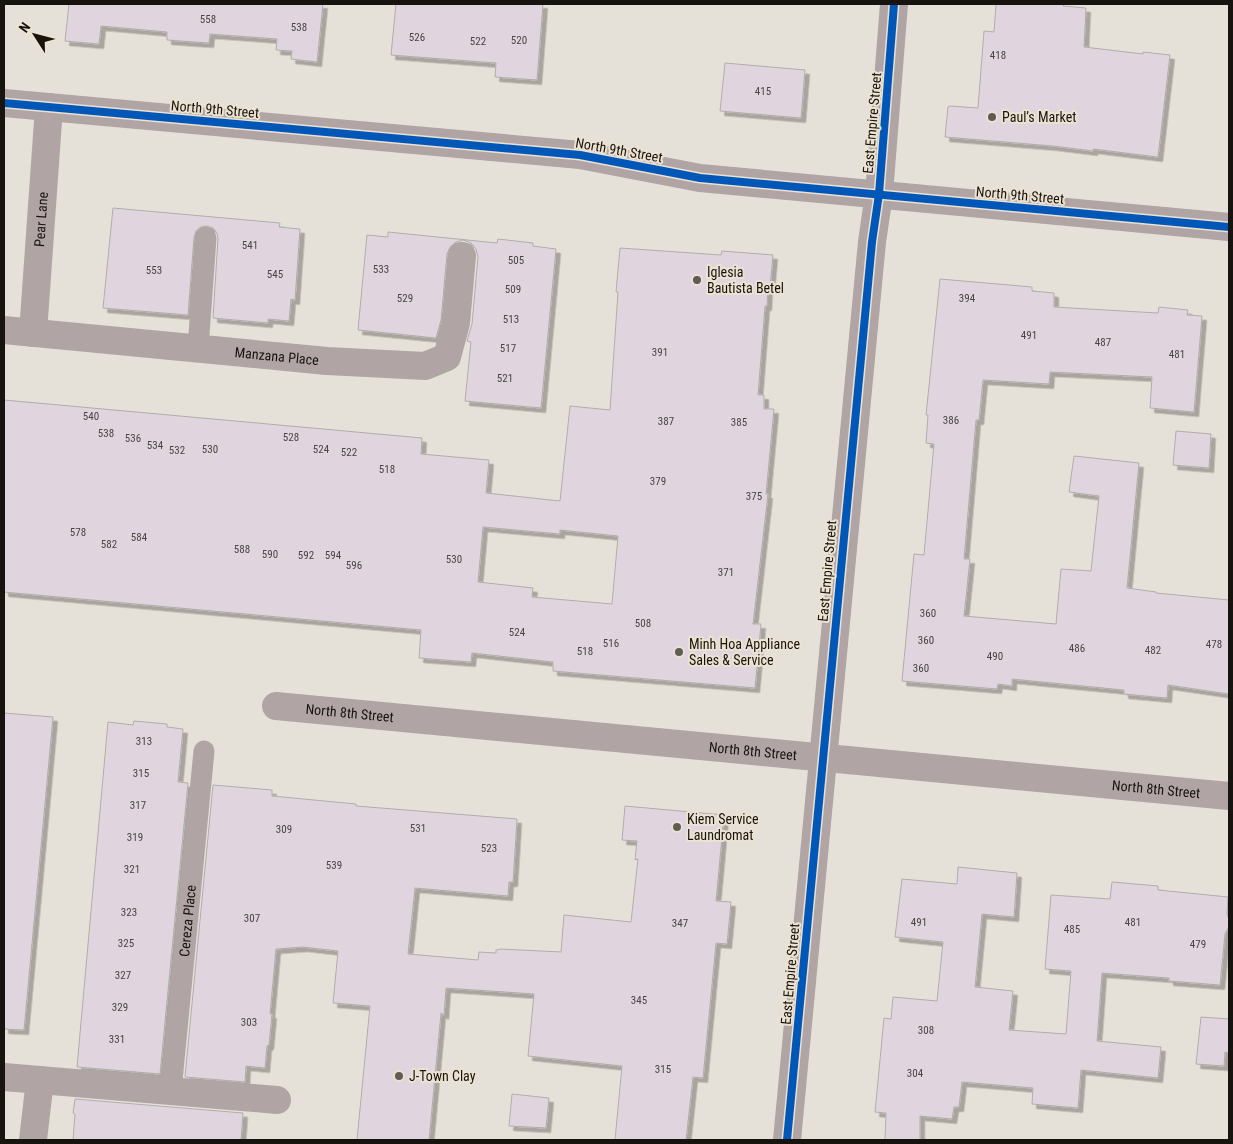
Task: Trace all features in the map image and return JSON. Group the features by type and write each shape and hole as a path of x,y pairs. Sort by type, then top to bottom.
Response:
{"street":[{"name":"East Empire Street","path":"787,1140 872,242 879,194 894,4"},
{"name":"North 9th Street","path":"4,103 580,155 700,178 1229,227"},
{"name":"Pear Lane","path":"33,333 49,107"},
{"name":"Manzana Place","path":"4,330 327,361 424,366 448,357 456,323 462,256"},
{"name":"North 8th Street","path":"276,706 1229,796"},
{"path":"4,1077 277,1100"},
{"path":"33,1140 40,1080"}],"lane":[{"path":"198,348 206,238"},
{"name":"Cereza Place","path":"171,1091 204,751"}],"building":[{"path":"69,4 323,4 317,62 291,59 292,51 276,50 277,39 210,34 209,43 167,40 167,32 101,26 99,44 65,41"},
{"path":"396,4 543,4 537,80 495,77 496,63 391,55"},
{"path":"996,4 1064,4 1063,6 1086,8 1084,47 1143,54 1143,52 1170,55 1158,157 1093,149 1093,151 945,137 948,107 978,108 984,31 994,32"},
{"path":"725,63 805,70 801,118 720,111"},
{"path":"113,208 280,223 279,227 300,229 295,300 291,299 289,321 268,319 268,323 213,318 218,238 213,228 206,226 196,231 194,237 188,315 103,308"},
{"path":"388,232 497,243 498,239 533,243 533,246 556,249 541,408 465,401 471,342 467,341 472,324 478,257 476,249 471,243 463,240 456,242 450,247 447,254 441,320 436,338 358,330 367,235 388,237"},
{"path":"620,248 721,255 722,251 773,255 770,287 768,287 767,306 765,306 758,395 764,395 764,409 774,409 766,494 768,494 753,624 761,624 755,688 553,671 553,662 472,653 471,662 419,658 421,630 4,592 4,400 422,438 421,454 489,460 486,493 560,501 570,406 610,410 618,292 616,292","holes":["483,527 560,534 560,530 618,536 612,604 532,597 533,588 478,582"]},
{"path":"940,279 1032,287 1032,291 1054,293 1054,307 1158,313 1159,307 1188,310 1187,315 1202,316 1194,412 1150,408 1152,377 1050,372 1049,384 983,380 979,420 976,420 964,559 970,559 964,616 1056,624 1061,569 1091,571 1099,496 1069,492 1074,456 1139,463 1127,588 1156,593 1229,600 1229,694 1168,685 1167,698 1124,694 1124,690 1012,679 1012,686 998,684 997,689 902,681 914,554 924,555 934,444 926,443 928,415 926,415"},
{"path":"1176,431 1211,434 1209,468 1173,465"},
{"path":"4,713 53,717 24,1030 4,1029"},
{"path":"134,721 167,724 167,727 183,729 178,782 188,783 160,1074 77,1067 108,722 133,725"},
{"path":"213,785 272,790 272,796 356,804 356,806 517,819 513,882 509,882 508,896 415,888 408,954 478,960 479,952 496,953 496,950 501,949 561,952 564,915 631,922 638,859 635,860 637,841 622,840 625,806 724,815 716,901 731,902 727,944 716,943 703,1078 693,1077 686,1140 615,1140 622,1066 528,1056 534,994 446,988 444,1015 441,1013 429,1140 357,1140 370,1006 333,1003 338,951 303,947 276,949 270,1014 272,1014 265,1068 246,1066 245,1082 185,1077"},
{"path":"958,867 1017,873 1014,917 982,914 975,987 1013,991 1009,1030 1066,1034 1071,971 1045,969 1051,895 1110,899 1112,882 1158,886 1158,890 1228,897 1227,914 1229,926 1225,934 1220,985 1169,981 1169,978 1102,973 1097,1041 1161,1047 1158,1078 1081,1070 1078,1108 1032,1104 1033,1088 962,1082 959,1107 954,1107 952,1119 920,1116 920,1140 885,1140 886,1113 875,1112 884,1018 891,1019 893,997 937,1001 943,942 895,937 902,879 957,884"},
{"path":"1201,1017 1229,1019 1229,1053 1225,1052 1224,1066 1196,1064"},
{"path":"512,1094 549,1098 546,1128 509,1126"},
{"path":"75,1099 243,1113 241,1140 73,1140"}],"cycle path":[{"path":"787,1140 872,242 879,194 894,4"},
{"path":"4,103 580,155 700,178 1229,227"}],"place":[{"name":"Paul’s Market","path":"992,117"},
{"name":"Iglesia Bautista Betel","path":"697,280"},
{"name":"Minh Hoa Appliance Sales & Service","path":"679,652"},
{"name":"Kiem Service Laundromat","path":"677,827"},
{"name":"J-Town Clay","path":"399,1076"}]}
